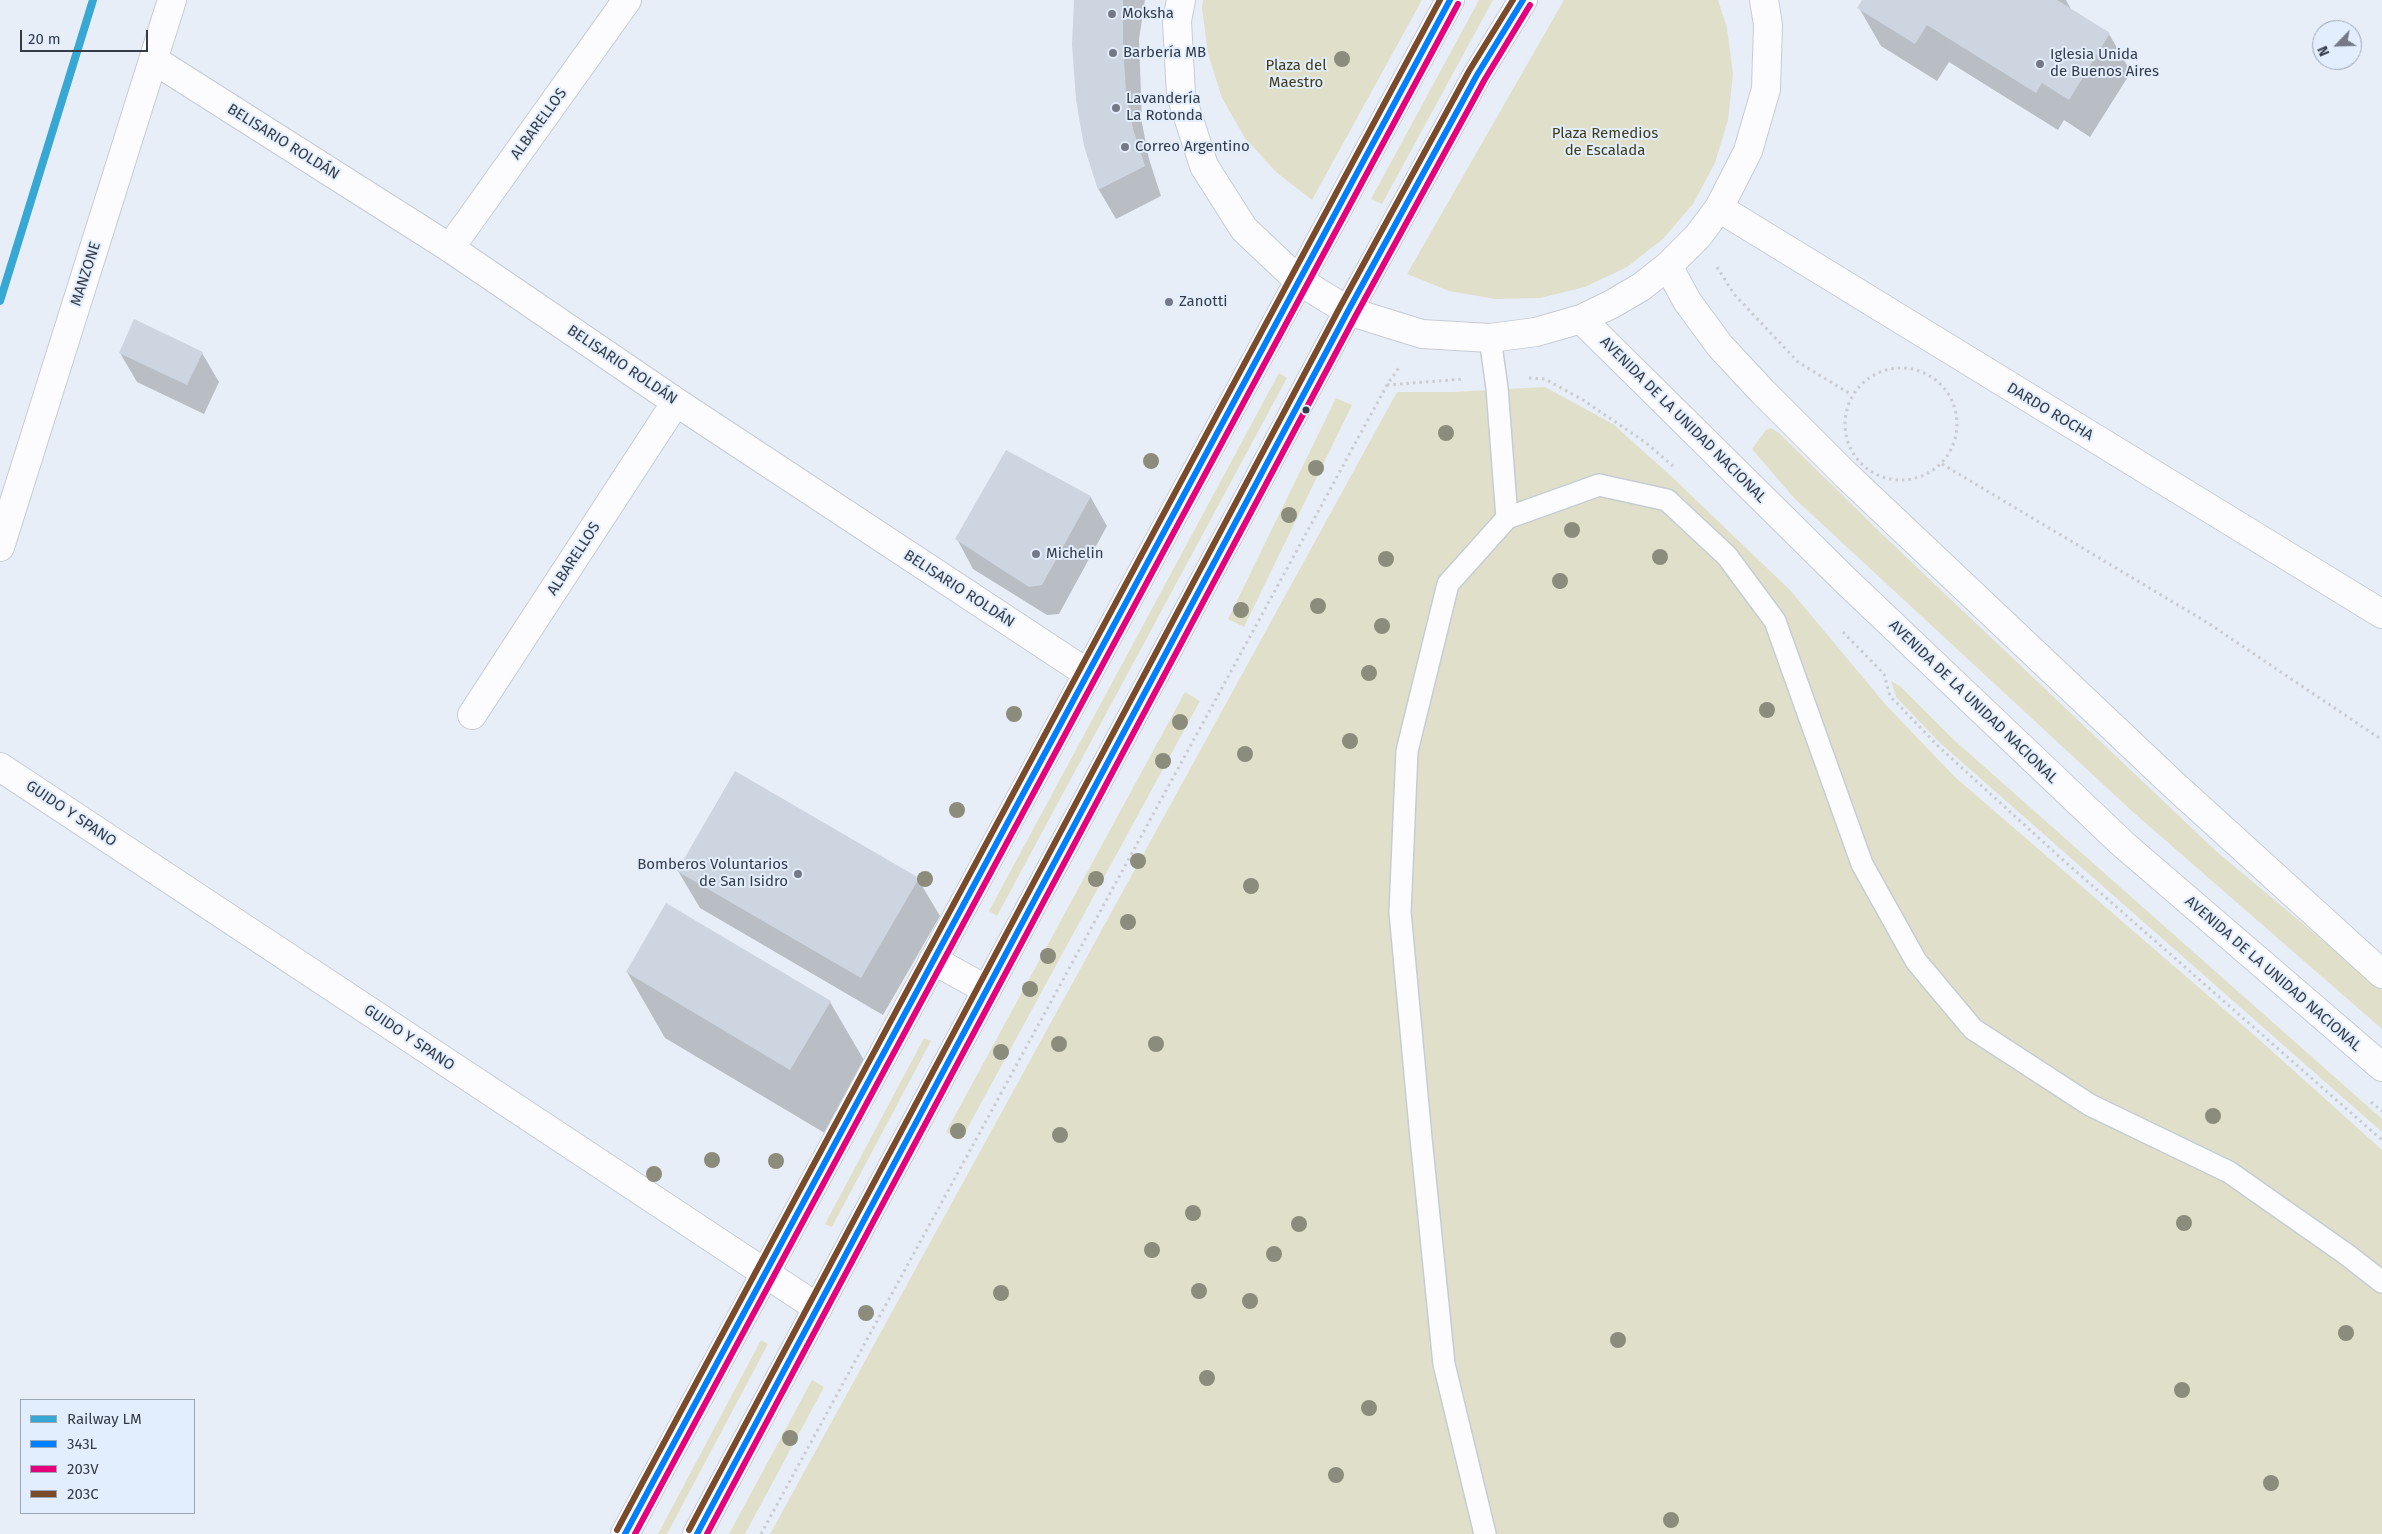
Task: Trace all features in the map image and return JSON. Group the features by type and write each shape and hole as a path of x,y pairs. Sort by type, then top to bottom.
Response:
{"main road":[{"name":"MANZONE","path":"0,547 172,0"},
{"name":"ALBARELLOS","path":"450,248 627,0"},
{"path":"1181,0 1177,21 1181,95 1204,166 1244,229 1298,280 1348,311 1422,334 1490,338 1536,332 1580,319 1612,304 1641,287 1668,266 1698,236 1719,208 1748,151 1766,89 1768,25 1764,0"},
{"path":"625,1534 1450,0"},
{"path":"698,1534 1348,311 1477,75 1523,0"},
{"name":"BELISARIO ROLDÁN","path":"154,60 450,248 676,402 1086,674"},
{"name":"DARDO ROCHA","path":"1719,208 2382,614"},
{"path":"1668,266 1687,301 1720,346 1768,398 1846,475 2174,785 2382,974"},
{"name":"AVENIDA DE LA UNIDAD NACIONAL","path":"1580,319 1844,579 2124,845 2382,1067"},
{"name":"ALBARELLOS","path":"472,716 676,402"},
{"name":"GUIDO Y SPANO","path":"0,767 818,1308"},
{"path":"933,960 987,990"}],"lane":[{"path":"1490,338 1496,377 1507,518"},
{"path":"1485,1534 1444,1364 1400,912 1407,752 1448,584 1507,518 1599,485 1667,500 1727,556 1775,621 1862,864 1916,961 1973,1029 2090,1105 2229,1172 2346,1254 2382,1282"}],"path":[{"path":"1698,236 1734,294 1798,362 1852,395"},
{"path":"761,1534 1387,385 1422,334"},
{"path":"1900,367 1919,370 1936,379 1949,394 1957,411 1958,430 1953,449 1942,464 1927,475 1910,480 1891,480 1874,475 1860,463 1850,448 1845,430 1846,412 1852,395 1865,381 1882,370 1900,367"},
{"path":"1387,385 1496,377 1545,378 1584,400 1645,442 1680,472"},
{"path":"1942,464 2208,623 2382,740"},
{"path":"1837,626 1884,674 1890,696 1939,747 2063,860 2382,1140"}],"green space":[{"name":"Plaza del Maestro","path":"1203,0 1422,0 1312,200 1276,172 1245,138 1222,98 1208,54 1202,8"},
{"path":"1479,0 1493,0 1382,204 1371,199"},
{"name":"Plaza Remedios de Escalada","path":"1564,0 1718,0 1727,28 1733,74 1728,120 1715,163 1693,204 1663,239 1627,267 1585,287 1540,298 1495,299 1449,291 1407,274"},
{"path":"1279,373 1287,378 997,916 989,911"},
{"path":"1545,387 1613,424 1671,476 1790,590 1886,705 1955,777 2262,1042 2382,1150 2382,1534 770,1534 1397,392 1451,392"},
{"path":"1336,398 1352,405 1244,627 1228,619"},
{"path":"1771,428 1779,433 1882,534 2216,851 2382,990 2382,1029 2134,813 1795,499 1752,449 1766,430"},
{"path":"1891,681 1900,686 1953,739 2382,1119 2382,1132 1939,742 1896,697"},
{"path":"1185,692 1200,701 961,1140 946,1132"},
{"path":"924,1038 931,1041 832,1227 825,1224"},
{"path":"761,1340 768,1344 667,1534 658,1534"},
{"path":"812,1380 824,1387 745,1534 729,1534"}],"building":[{"path":"1074,0 1123,0 1126,92 1133,129 1145,166 1098,190 1084,146 1076,100 1072,45"},
{"name":"Iglesia Unida de Buenos Aires","path":"1862,0 2057,0 2110,33 2069,100 2042,83 2036,93 1927,25 1915,44 1857,8"},
{"path":"134,319 203,352 187,385 119,353"},
{"path":"1006,450 1091,496 1042,585 1029,587 955,539"},
{"name":"Bomberos Voluntarios de San Isidro","path":"735,771 919,878 861,978 677,871"},
{"path":"666,903 831,1001 790,1070 626,972"}],"rail line":[{"name":"LM","path":"0,301 93,0"}],"transit line":[{"name":"203C","path":"617,1530 1440,0"},
{"name":"343L","path":"625,1534 1450,0"},
{"name":"203C","path":"689,1530 1340,307 1469,71 1513,0"},
{"name":"343L","path":"697,1534 1348,311 1477,75 1523,0"},
{"name":"203V","path":"635,1534 1458,4"},
{"name":"203V","path":"707,1534 1356,315 1485,79 1530,5"}],"place":[{"name":"Moksha","path":"1112,14"},
{"name":"Barbería MB","path":"1113,53"},
{"name":"Iglesia Unida de Buenos Aires","path":"2040,64"},
{"name":"Lavandería La Rotonda","path":"1116,108"},
{"name":"Correo Argentino","path":"1125,147"},
{"name":"Zanotti","path":"1169,302"},
{"name":"Michelin","path":"1036,554"},
{"name":"Bomberos Voluntarios de San Isidro","path":"798,874"}]}
